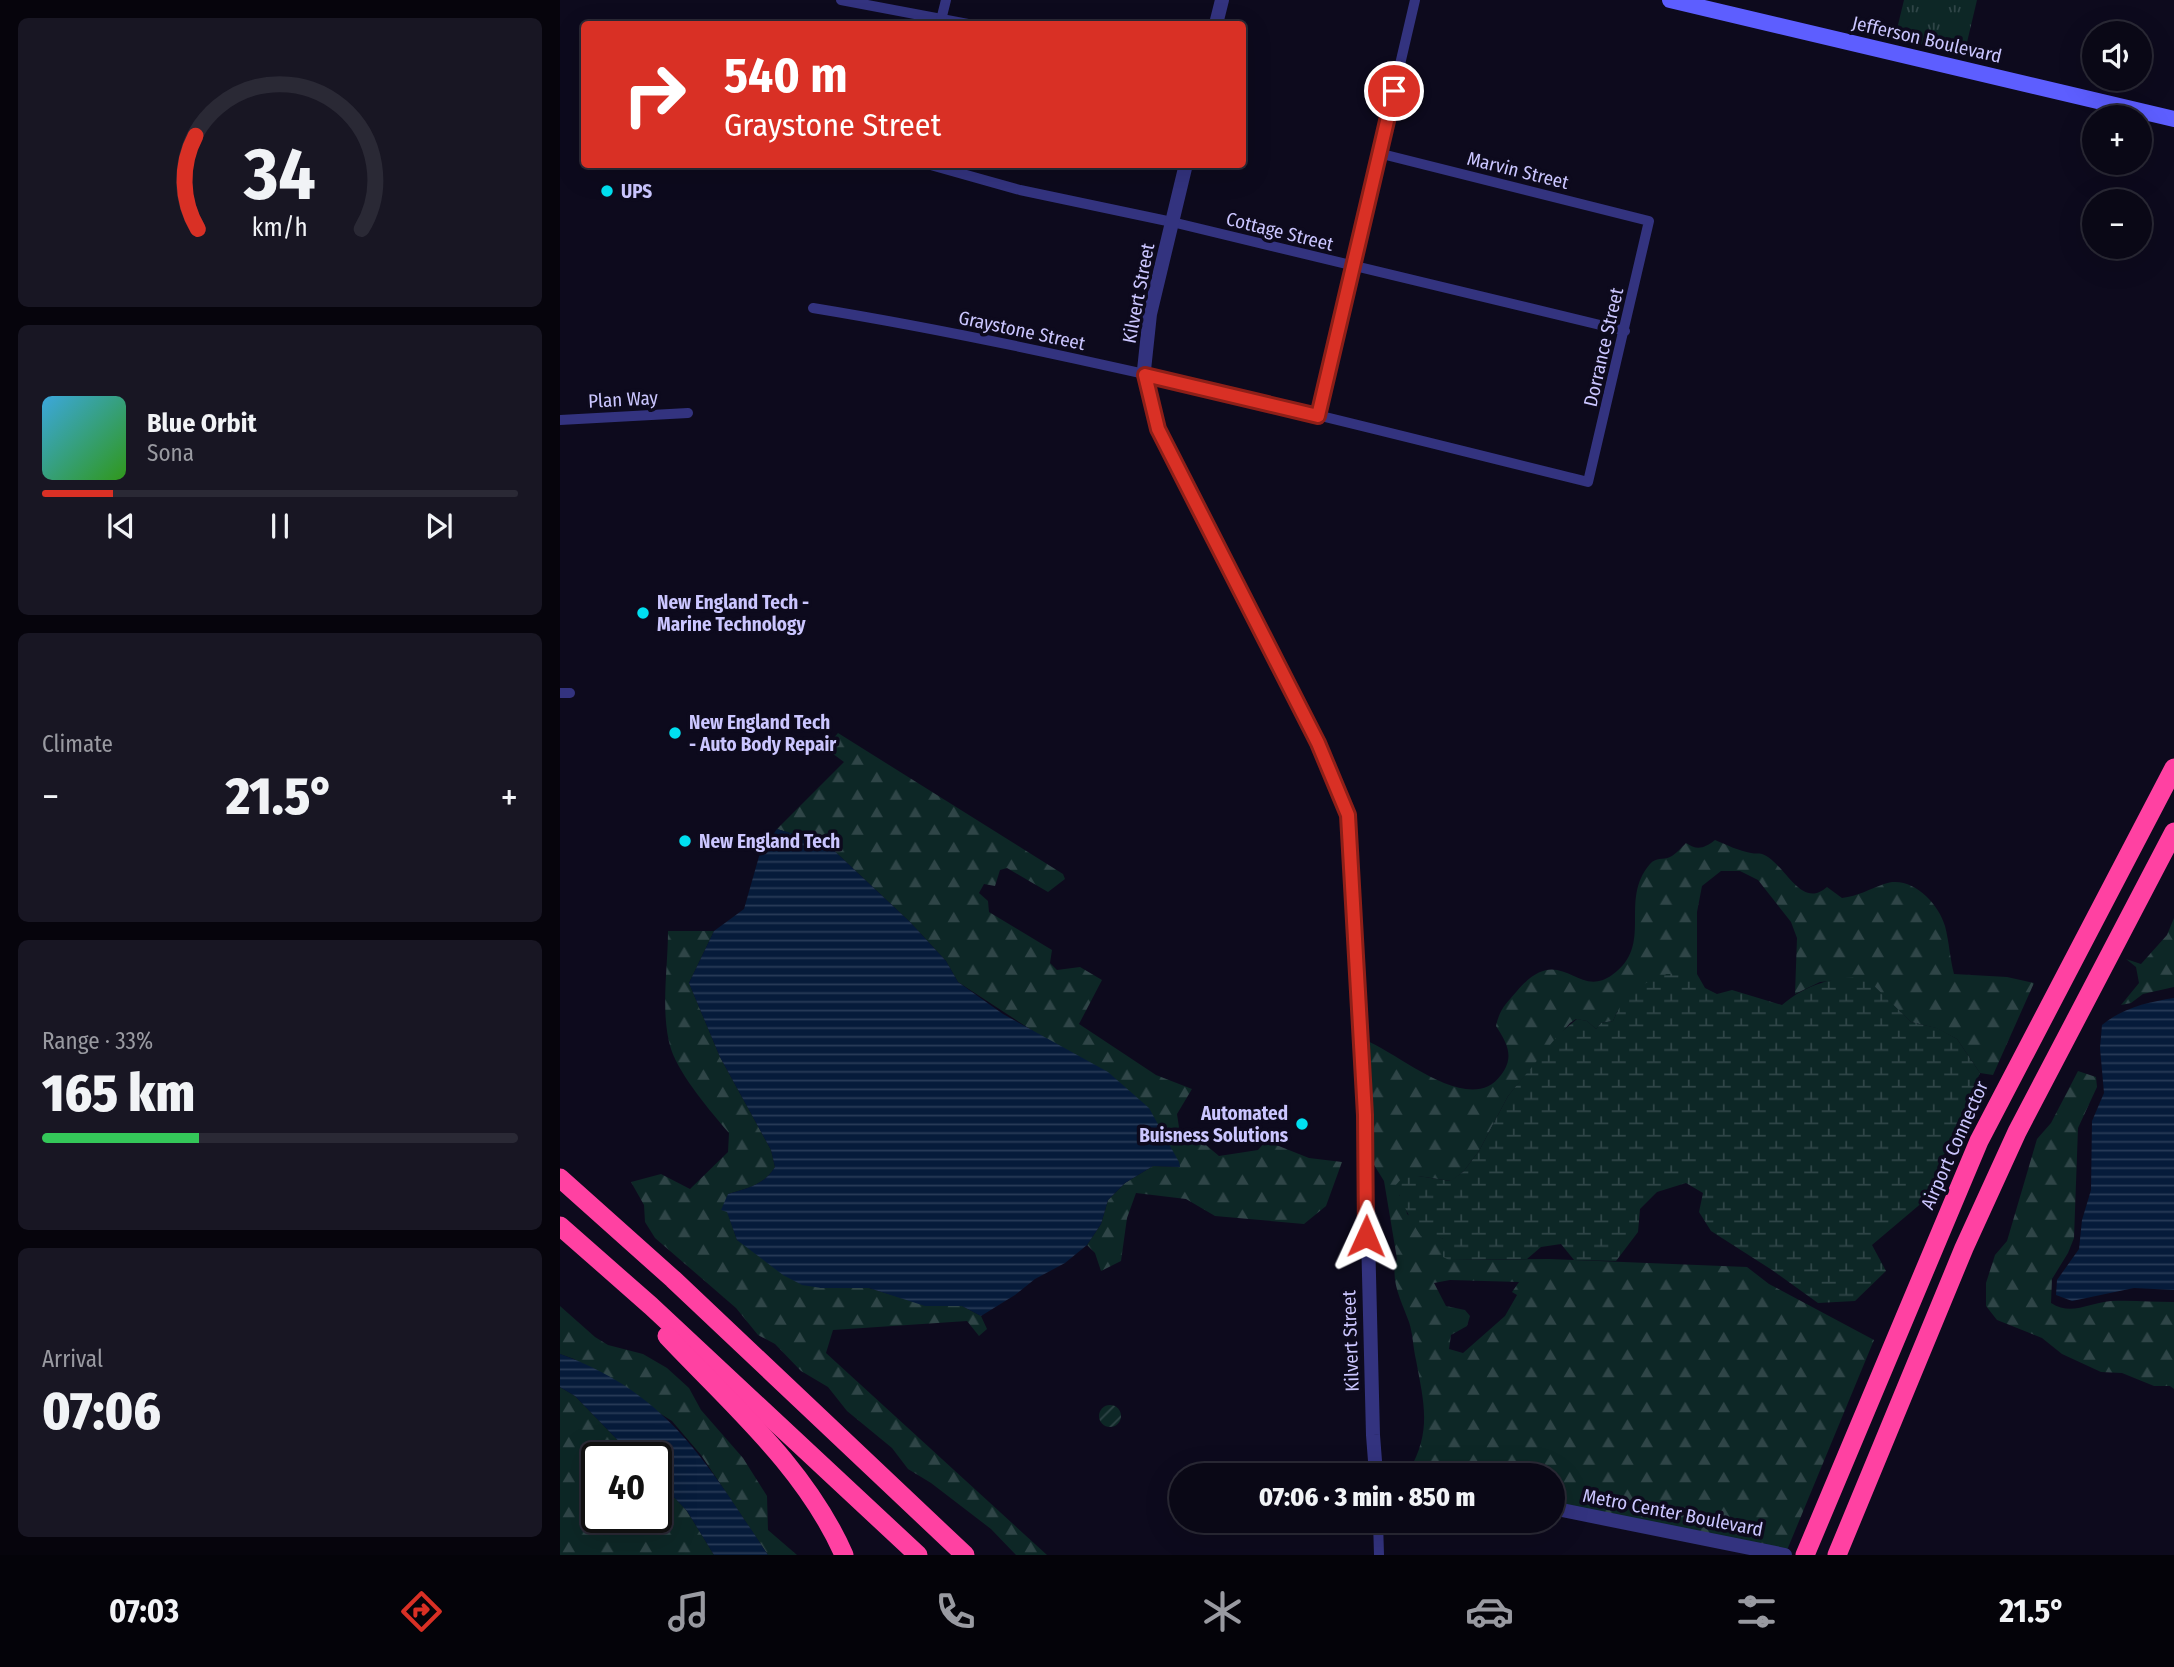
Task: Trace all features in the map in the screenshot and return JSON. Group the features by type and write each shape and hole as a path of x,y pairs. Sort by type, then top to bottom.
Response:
{"highway":[{"path":"2155,804 2174,754"},
{"name":"Airport Connector","path":"1805,1555 1979,1141 2174,768"},
{"path":"1837,1555 1956,1268 2017,1132 2174,832"},
{"path":"560,1178 673,1279 965,1555"},
{"path":"560,1226 918,1555"},
{"path":"578,1241 792,1470 819,1506 844,1555"}],"main road":[{"name":"Jefferson Boulevard","path":"1670,0 2174,119"}],"street":[{"path":"841,0 936,21"},
{"path":"941,21 946,0"},
{"path":"1217,21 1222,0"},
{"path":"1318,416 1416,0"},
{"name":"Marvin Street","path":"1378,153 1649,220"},
{"name":"Cottage Street","path":"942,168 1020,190 1172,222 1625,331"},
{"name":"Kilvert Street","path":"1185,168 1150,314 1145,375 1150,401 1164,441 1318,743 1348,815 1365,1115 1366,1255 1380,1463"},
{"name":"Dorrance Street","path":"1588,482 1649,220"},
{"name":"Graystone Street","path":"813,308 923,326 1145,375 1588,482"},
{"name":"Plan Way","path":"560,420 688,413"},
{"name":"Metro Center Boulevard","path":"1565,1511 1781,1554"},
{"path":"1378,1533 1379,1555"}],"green space":[{"path":"1904,0 1977,0 1964,55 1900,39 1897,29"},
{"path":"838,733 1063,874 1065,879 1048,892 1007,868 1000,870 995,886 984,884 979,893 988,901 989,912 1052,950 1050,963 1057,970 1080,967 1102,980 1079,1024 1156,1075 1192,1089 1177,1114 1180,1134 1206,1145 1219,1156 1258,1150 1266,1141 1309,1158 1342,1162 1326,1206 1304,1224 1215,1216 1186,1199 1136,1193 1127,1218 1121,1261 1101,1271 1095,1253 1087,1245 1101,1224 1108,1200 1125,1183 1153,1166 1180,1167 1166,1140 1033,1031 958,982 946,961 910,922 827,844 777,829 844,762 825,748"},
{"path":"1715,840 1742,851 1762,854 1809,893 1817,893 1827,887 1842,898 1894,882 1904,883 1922,892 1941,917 1954,974 2007,977 2034,983 1993,1075 1980,1073 1957,1039 1936,1028 1911,1022 1864,977 1820,982 1795,994 1797,938 1791,922 1758,880 1740,871 1721,871 1702,886 1697,912 1697,974 1667,974 1617,1012 1613,1021 1601,1023 1596,1029 1587,1021 1576,1019 1570,1023 1508,1096 1479,1151 1463,1172 1451,1181 1418,1176 1399,1195 1405,1201 1407,1214 1443,1239 1452,1260 1549,1259 1747,1267 1769,1284 1874,1340 1785,1555 1565,1506 1565,1463 1413,1463 1421,1443 1423,1403 1410,1327 1395,1282 1397,1259 1384,1181 1371,1160 1365,1040 1453,1086 1471,1090 1488,1086 1501,1075 1508,1062 1506,1044 1496,1026 1502,1010 1517,991 1532,976 1545,970 1557,970 1588,981 1599,981 1612,975 1625,963 1632,950 1637,893 1641,878 1650,864 1672,856 1686,843 1697,848","holes":["1450,1280 1519,1282 1512,1292 1517,1295 1505,1316 1463,1353 1449,1349 1451,1335 1467,1326 1470,1316 1465,1310 1446,1306 1434,1283"]},
{"path":"2174,918 2174,987 2143,994 2131,1003 2121,1005 2139,983 2136,967 2126,959 2141,964 2167,935"},
{"path":"668,931 714,931 689,983 720,1057 771,1150 775,1167 761,1182 728,1194 727,1211 737,1240 821,1288 869,1288 925,1305 962,1306 981,1316 987,1329 979,1336 967,1321 833,1330 826,1353 1047,1555 1016,1555 991,1529 931,1483 908,1469 892,1448 847,1411 828,1387 801,1371 775,1344 758,1335 736,1308 655,1238 645,1222 644,1205 631,1182 661,1174 690,1189 728,1152 729,1133 689,1082 671,1049 665,1006"},
{"path":"1667,974 1697,974 1705,988 1717,994 1732,990 1782,1005 1820,983 1865,977 1911,1022 1937,1028 1957,1039 1980,1073 1924,1201 1872,1245 1886,1271 1855,1301 1818,1303 1711,1231 1699,1212 1703,1193 1686,1183 1657,1192 1640,1209 1638,1232 1616,1261 1574,1260 1561,1244 1541,1247 1527,1259 1449,1260 1443,1257 1443,1239 1436,1235 1421,1236 1413,1224 1395,1186 1402,1178 1418,1176 1450,1181 1463,1172 1479,1151 1508,1096 1559,1034 1577,1019 1587,1021 1596,1029 1601,1023 1613,1021 1622,1004 1634,991"},
{"path":"2078,1071 2096,1077 2097,1087 2078,1128 2074,1238 2052,1279 2051,1303 2073,1309 2111,1301 2174,1302 2174,1389 2170,1386 2154,1386 2122,1373 2101,1372 2062,1354 2042,1338 1997,1320 1986,1306 1986,1283 1995,1255 2007,1241 2037,1139 2051,1123"},
{"path":"560,1306 595,1337 608,1345 643,1354 667,1368 689,1388 701,1410 743,1458 767,1496 768,1530 797,1555 768,1555 701,1455 672,1421 574,1359 560,1354"},
{"path":"560,1387 575,1396 620,1442 581,1442 581,1533 672,1533 672,1495 687,1511 714,1555 560,1555"},
{"path":"1110,1405 1120,1412 1121,1416 1114,1426 1110,1427 1100,1420 1099,1416 1106,1406"}],"water":[{"path":"777,829 827,844 910,922 946,961 958,982 1003,1014 1108,1072 1149,1108 1179,1162 1180,1167 1153,1166 1125,1183 1108,1200 1101,1224 1087,1245 1065,1263 1035,1279 981,1316 962,1306 925,1306 869,1288 821,1288 802,1285 783,1275 737,1240 727,1212 721,1210 728,1194 761,1182 775,1167 771,1150 720,1057 689,983 714,931 744,909 760,853"},
{"path":"2174,998 2174,1290 2134,1288 2072,1301 2056,1295 2057,1280 2079,1249 2082,1220 2091,1190 2092,1121 2104,1093 2100,1048 2102,1025 2118,1014 2136,1007"},
{"path":"560,1354 598,1370 630,1389 658,1411 705,1462 768,1555 714,1555 687,1511 672,1495 672,1442 620,1442 575,1396 560,1387"}],"place":[{"name":"UPS","path":"607,191"},
{"name":"New England Tech - Marine Technology","path":"643,613"},
{"name":"New England Tech - Auto Body Repair","path":"675,733"},
{"name":"New England Tech","path":"685,841"},
{"name":"Automated Buisness Solutions","path":"1302,1124"}],"route":[{"path":"1366,1236 1365,1115 1348,815 1318,743 1158,429 1145,375 1318,416 1394,91"}]}
